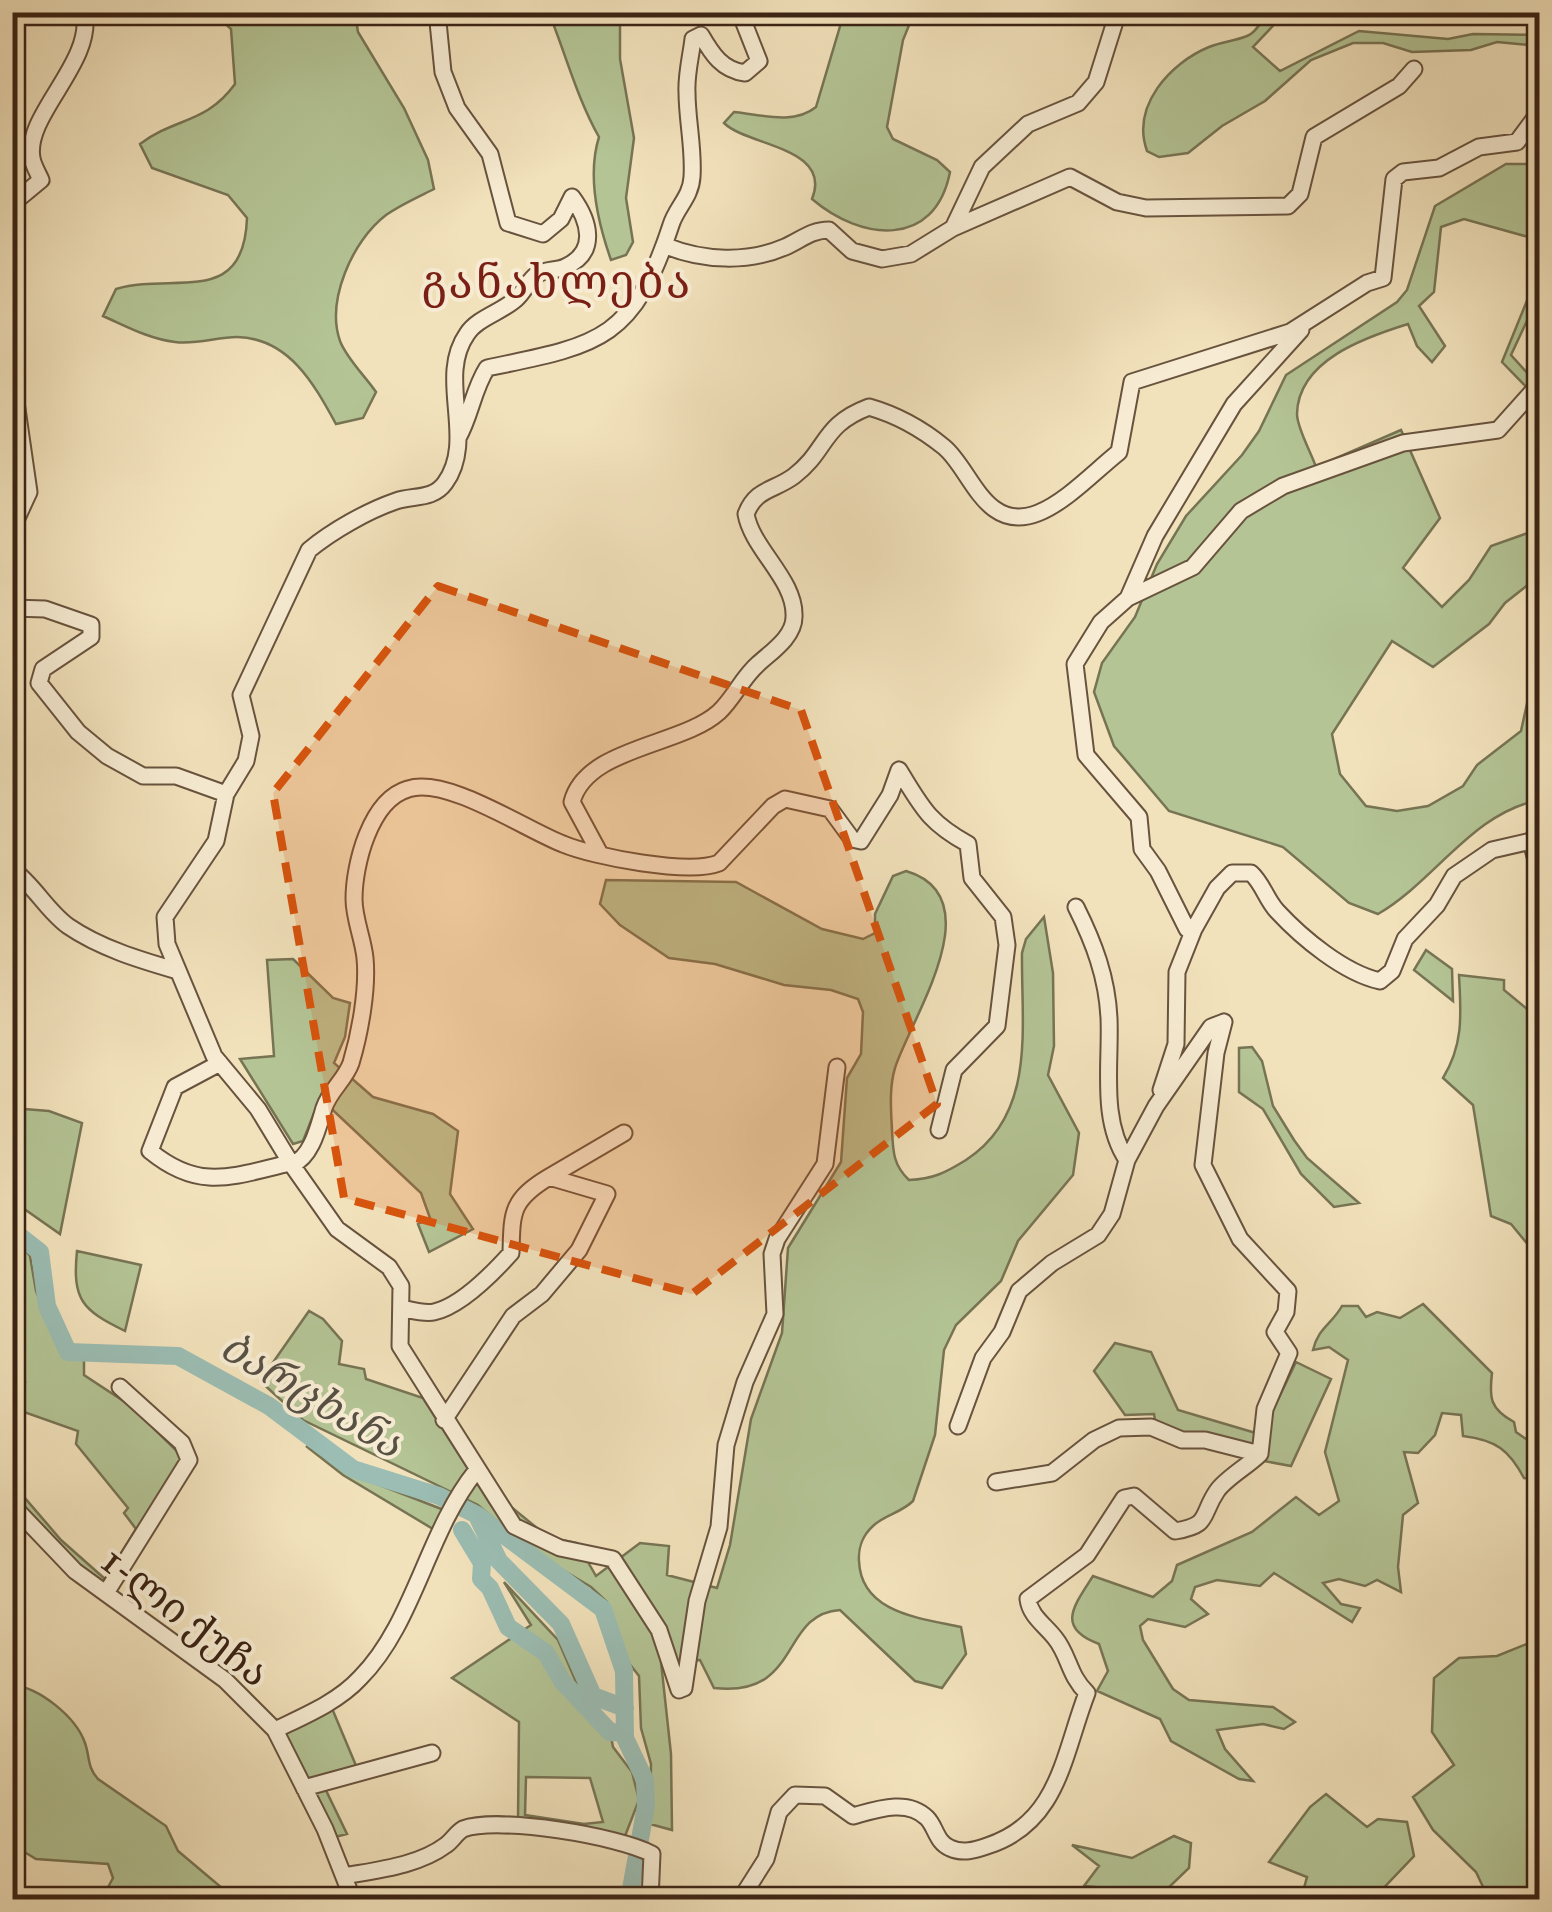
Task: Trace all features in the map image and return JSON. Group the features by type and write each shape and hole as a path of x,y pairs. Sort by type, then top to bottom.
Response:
{"street":[{"path":"12,204 41,180 32,158 33,138 66,80 86,24 84,12"},
{"path":"437,12 443,72 457,108 490,154 508,223 543,234 561,219 572,197 584,214 590,234 581,256 563,268 535,276 516,300 468,332 454,370 458,438 454,463 439,490 395,501 326,535 309,550 241,695 252,736 246,762 226,794 216,841 166,918 167,944 220,1063 258,1109 337,1229 390,1267 401,1286 400,1346 476,1471 514,1526 560,1548 612,1559 659,1630 673,1683 679,1690 684,1688 697,1602 719,1527 726,1445 744,1382 776,1314 772,1254 826,1164 837,1067"},
{"path":"458,438 469,419 476,385 488,368 558,354 604,337 630,311 666,246 672,221 685,204 692,182 686,91 693,39 701,34 714,56 732,71 746,72 759,62 744,23 745,12"},
{"path":"953,228 982,167 1028,124 1078,103 1096,82 1118,12"},
{"path":"666,246 684,252 756,258 816,230 829,230 852,251 882,259 911,254 953,228 1070,177 1117,202 1146,208 1288,206 1300,194 1314,137 1399,86 1414,69"},
{"path":"599,852 572,802 575,789 615,758 682,732 718,712 741,680 784,640 794,623 794,605 746,514 751,500 762,490 793,478 836,423 869,407 896,415 948,450 970,486 995,508 1022,518 1042,512 1120,452 1132,382 1248,348 1383,278 1394,180 1403,172 1439,168 1479,147 1518,142 1540,111"},
{"path":"1128,598 1155,536 1234,404 1312,318"},
{"path":"12,374 16,438 28,459 29,492 12,529"},
{"path":"1194,929 1186,929 1158,871 1142,849 1139,817 1086,755 1075,664 1100,622 1128,598 1193,567 1241,512 1283,486 1404,443 1498,430 1540,382"},
{"path":"12,608 45,609 91,625 91,637 43,669 39,684 78,732 142,776 176,776 226,794"},
{"path":"220,1063 175,1087 150,1151 173,1170 228,1180 291,1164 312,1143 350,1063 365,976 354,905 354,870 376,819 391,799 408,788 457,795 566,846 709,867 719,863 773,806 785,799 830,809 852,840 861,840 890,795 899,770 919,807 936,827 968,844 972,878 1003,917 1008,945 997,1026 954,1070 940,1130"},
{"path":"1156,1106 1176,1044 1176,972 1194,929 1232,874 1251,873 1264,884 1274,908 1303,934 1360,977 1380,981 1392,970 1405,939 1437,905 1454,876 1492,850 1531,841 1540,876"},
{"path":"12,869 31,883 65,924 124,954 178,971"},
{"path":"1076,907 1098,949 1110,1020 1106,1047 1114,1140 1127,1160"},
{"path":"740,1900 766,1860 779,1812 795,1795 824,1796 853,1816 886,1806 906,1808 926,1817 937,1837 949,1848 970,1852 1006,1840 1034,1821 1052,1799 1086,1692 1073,1680 1058,1641 1029,1609 1028,1599 1087,1555 1124,1498 1134,1496 1174,1531 1194,1528 1205,1520 1218,1488 1260,1454 1266,1409 1289,1353 1275,1332 1286,1312 1288,1291 1240,1239 1203,1165 1216,1054 1224,1022 1211,1027 1156,1106 1127,1160 1112,1214 1098,1235 1052,1263 1019,1291 1002,1332 983,1358 958,1426"},
{"path":"402,1308 432,1312 451,1304 498,1268 511,1254 512,1210 528,1190 624,1133"},
{"path":"444,1420 513,1316 542,1294 579,1250 606,1194 550,1178"},
{"path":"106,1594 188,1460 182,1443 120,1387"},
{"path":"996,1482 1052,1473 1094,1440 1119,1428 1151,1427 1182,1440 1205,1440 1260,1454"},
{"path":"275,1730 318,1710 360,1678 393,1630 446,1517 476,1471"},
{"name":"1-ლი ქუჩა","path":"12,1504 51,1550 226,1680 275,1730 353,1900"},
{"path":"304,1788 432,1752"},
{"path":"344,1876 402,1864 446,1845 465,1828 521,1826 633,1844 652,1854 650,1900"}],"highlighted area":[{"path":"438,586 801,710 937,1104 692,1294 344,1198 273,793"}],"green space":[{"path":"214,13 355,13 358,32 404,108 428,160 434,189 391,211 374,226 353,256 339,290 340,341 376,392 363,418 336,424 309,379 271,345 237,337 183,343 165,340 103,316 116,289 220,276 234,265 243,246 247,218 228,195 152,168 140,144 202,113 235,84 231,29"},
{"path":"549,13 620,13 620,59 634,138 626,198 633,242 626,255 611,260 596,199 594,167 599,137"},
{"path":"844,13 914,13 903,40 887,127 893,139 937,160 950,172 942,197 929,215 913,225 894,230 873,229 831,213 812,199 815,182 810,168 799,158 724,123 734,112 788,117 816,107"},
{"path":"1267,13 1285,13 1253,47 1280,71 1359,31 1448,39 1473,34 1539,35 1539,46 1497,42 1471,50 1412,52 1383,43 1353,43 1311,60 1265,101 1222,126 1188,153 1159,157 1147,151 1144,118 1157,88 1168,75 1194,54 1250,34"},
{"path":"1506,164 1539,164 1539,240 1464,219 1441,227 1434,292 1419,306 1445,346 1432,362 1417,346 1408,324 1337,354 1321,365 1300,395 1298,420 1316,467 1401,430 1440,518 1403,568 1442,607 1469,580 1491,546 1539,529 1539,576 1505,603 1489,624 1433,667 1392,641 1332,734 1340,774 1366,806 1397,811 1428,806 1463,786 1477,765 1521,731 1533,676 1539,672 1539,800 1515,807 1474,833 1378,914 1349,903 1283,847 1169,811 1114,746 1094,692 1102,663 1135,617 1157,564 1186,516 1242,455 1259,431 1286,375 1397,302 1407,290 1435,206"},
{"path":"1539,271 1539,295 1511,355 1539,386 1539,400 1502,362"},
{"path":"906,871 931,885 944,906 945,932 929,991 893,1076 893,1145 900,1169 909,1180 945,1172 989,1141 1005,1119 1015,1094 1023,1039 1022,953 1026,939 1044,917 1053,973 1054,1046 1048,1075 1079,1133 1073,1175 1018,1241 1001,1281 956,1325 944,1350 935,1435 913,1501 873,1526 860,1547 862,1578 870,1592 895,1610 961,1627 966,1654 942,1688 915,1681 840,1610 821,1615 807,1625 776,1669 762,1681 742,1688 714,1688 700,1660 661,1662 671,1754 672,1830 650,1824 651,1764 641,1728 639,1676 621,1653 607,1602 591,1587 531,1551 478,1505 303,1420 260,1381 309,1311 323,1319 342,1341 339,1364 364,1369 366,1379 423,1398 491,1505 504,1501 548,1537 577,1543 596,1576 640,1543 669,1546 667,1575 717,1588 730,1545 751,1419 782,1333 788,1248 841,1162 847,1078 861,1054 863,1012 858,999 831,990 784,985 715,964 669,958 620,925 600,904 606,880 736,882 822,929 863,939 875,933 875,914 893,876"},
{"path":"1426,950 1452,969 1453,1001 1414,970"},
{"path":"293,959 333,998 350,1003 345,1037 334,1063 373,1097 433,1114 458,1131 450,1194 473,1229 429,1252 418,1224 430,1218 421,1193 320,1098 303,1141 293,1144 240,1059 274,1056 267,960"},
{"path":"1459,975 1504,980 1504,990 1539,1019 1539,1258 1511,1224 1491,1216 1473,1105 1443,1078 1458,1040"},
{"path":"1252,1047 1262,1061 1273,1106 1294,1140 1307,1158 1359,1203 1334,1207 1301,1174 1263,1109 1239,1092 1239,1048"},
{"path":"12,1108 49,1111 82,1123 60,1234 13,1201"},
{"path":"13,1235 30,1256 36,1291 60,1350 67,1358 84,1360 84,1375 131,1406 184,1458 104,1587 48,1541 15,1497 12,1483 61,1540 105,1579 136,1529 124,1513 128,1508 76,1444 78,1431 21,1411 25,1382 12,1380"},
{"path":"77,1251 141,1265 125,1331 99,1317 83,1302 76,1281"},
{"path":"1423,1304 1492,1373 1491,1396 1496,1407 1514,1422 1516,1432 1539,1448 1539,1480 1524,1478 1507,1453 1493,1444 1463,1436 1461,1415 1442,1413 1435,1435 1418,1453 1404,1452 1418,1503 1403,1515 1398,1567 1401,1592 1377,1580 1365,1586 1339,1579 1323,1583 1341,1604 1360,1608 1352,1622 1274,1573 1260,1586 1217,1580 1195,1587 1191,1599 1208,1614 1185,1627 1148,1619 1140,1626 1143,1640 1173,1689 1189,1700 1273,1707 1295,1722 1284,1729 1263,1724 1217,1730 1225,1749 1253,1781 1239,1779 1171,1741 1160,1719 1097,1691 1108,1671 1099,1644 1086,1638 1073,1624 1075,1607 1093,1576 1153,1597 1172,1581 1177,1565 1252,1532 1296,1497 1319,1515 1339,1501 1325,1452 1348,1360 1329,1347 1313,1350 1315,1343 1342,1306 1358,1306 1366,1317 1377,1312 1400,1318"},
{"path":"1115,1343 1151,1352 1178,1410 1259,1434 1258,1447 1183,1436 1156,1426 1154,1414 1125,1415 1094,1371"},
{"path":"1296,1362 1331,1379 1291,1466 1264,1461 1273,1410"},
{"path":"306,1446 354,1475 444,1510 433,1529 343,1475"},
{"path":"504,1582 558,1640 580,1691 608,1721 613,1747 632,1772 639,1800 625,1836 518,1820 519,1722 452,1678 531,1625","holes":["526,1777 590,1778 603,1822 584,1824 525,1815"]},
{"path":"1539,1639 1539,1693 1530,1701 1540,1741 1539,1899 1479,1899 1485,1891 1476,1872 1433,1830 1413,1797 1454,1765 1432,1732 1434,1678 1459,1658 1497,1656"},
{"path":"13,1685 45,1698 65,1714 80,1733 94,1775 166,1826 178,1851 235,1899 113,1899 106,1891 113,1878 108,1864 36,1859 13,1845"},
{"path":"331,1706 357,1768 321,1780 347,1834 335,1837 284,1734"},
{"path":"1326,1794 1367,1827 1378,1819 1407,1822 1414,1856 1373,1899 1301,1899 1307,1877 1269,1862 1310,1807"},
{"path":"1174,1836 1191,1843 1189,1868 1163,1893 1084,1886 1099,1866 1072,1845 1132,1858"}],"waterway":[{"name":"ბარცხანა","path":"12,1230 40,1252 47,1306 68,1352 178,1356 269,1406 353,1469 439,1496 477,1515 603,1609 624,1671 625,1738 645,1780 646,1806 629,1900"},
{"name":"ბარცხანა","path":"479,1520 499,1561 561,1624 593,1696 625,1708"},
{"name":"ბარცხანა","path":"462,1530 482,1563 481,1579 490,1588 508,1627 546,1653 562,1681 610,1732 625,1733"}],"district":[{"name":"განახლება","path":"557,281"}]}
